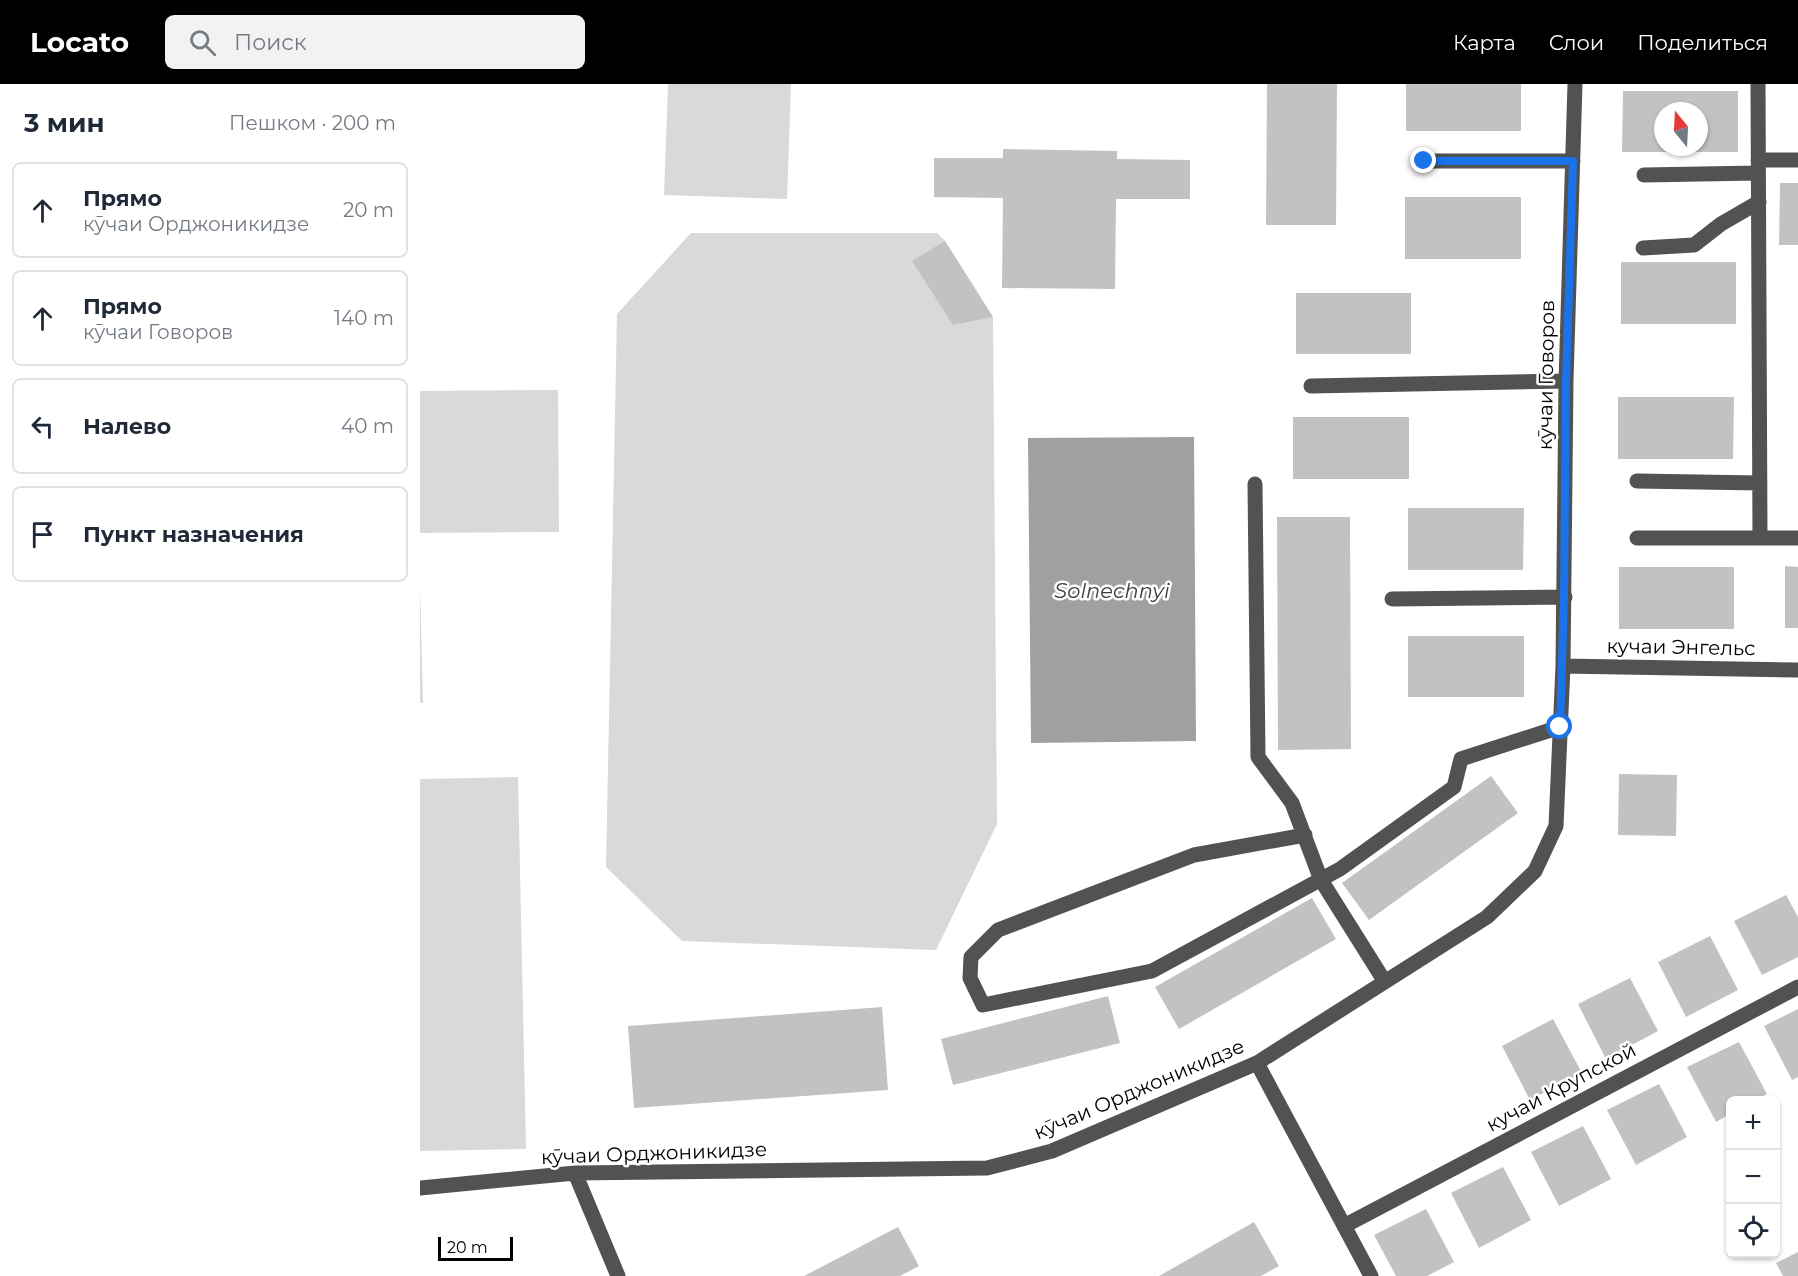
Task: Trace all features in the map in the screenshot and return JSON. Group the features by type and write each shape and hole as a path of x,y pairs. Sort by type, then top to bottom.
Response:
{"street":[{"name":"кӯчаи Говоров","path":"1563,666 1566,381 1575,84"},
{"path":"1758,84 1760,538"},
{"path":"1644,175 1758,166 1798,160"},
{"path":"1424,161 1573,161"},
{"path":"1643,248 1694,245 1722,224 1759,202"},
{"path":"1311,386 1566,381"},
{"path":"1636,481 1760,483"},
{"path":"1255,484 1258,757 1292,803 1321,880 1385,982"},
{"path":"1637,538 1798,538"},
{"path":"1392,599 1564,597"},
{"name":"кучаи Энгельс","path":"1563,666 1798,670"},
{"name":"кӯчаи Орджоникидзе","path":"420,1188 575,1173 987,1168 1052,1150 1257,1063 1487,917 1535,871 1556,826 1563,666"},
{"path":"1305,835 1194,855 998,930 971,957 970,978 983,1005 1152,971 1341,869 1454,787 1461,759 1560,727"},
{"name":"кучаи Крупской","path":"1344,1226 1798,987"},
{"path":"1257,1063 1371,1276"},
{"path":"575,1173 618,1276"}],"shaded area":[{"path":"668,84 791,84 787,199 664,195"},
{"path":"691,233 937,233 945,241 993,317 997,824 936,950 682,941 606,867 617,314"},
{"path":"558,390 559,532 420,533 420,391"},
{"path":"420,584 423,703 420,703"},
{"path":"518,777 526,1149 420,1151 420,779"}],"water":[{"name":"Solnechnyi","path":"1194,437 1196,741 1031,743 1028,438"}],"building":[{"path":"1267,84 1337,84 1336,225 1266,225"},
{"path":"1406,84 1521,84 1521,131 1406,131"},
{"path":"1623,91 1738,91 1738,152 1708,152 1708,102 1654,102 1654,152 1622,152"},
{"path":"1003,149 1117,151 1117,159 1190,160 1190,199 1116,199 1115,289 1002,288 1003,198 934,197 934,158 1003,158"},
{"path":"1780,183 1798,183 1798,245 1779,245"},
{"path":"1405,197 1521,197 1521,259 1405,259"},
{"path":"945,241 993,317 953,325 912,261"},
{"path":"1621,262 1736,262 1736,324 1621,324"},
{"path":"1296,293 1411,293 1411,354 1296,354"},
{"path":"1618,397 1734,397 1733,459 1618,459"},
{"path":"1293,417 1409,417 1409,479 1293,479"},
{"path":"1408,508 1524,508 1523,570 1408,570"},
{"path":"1277,517 1350,517 1351,749 1278,750"},
{"path":"1785,566 1798,567 1798,628 1785,628"},
{"path":"1619,567 1734,567 1734,629 1619,629"},
{"path":"1408,636 1524,636 1524,697 1408,697"},
{"path":"1619,774 1677,775 1676,836 1618,835"},
{"path":"1491,776 1518,813 1369,920 1342,883"},
{"path":"1786,895 1798,917 1798,957 1762,975 1734,921"},
{"path":"1312,898 1336,939 1179,1029 1155,987"},
{"path":"1710,936 1738,990 1686,1017 1658,962"},
{"path":"1630,978 1658,1031 1606,1059 1578,1004"},
{"path":"1108,996 1120,1043 953,1085 941,1039"},
{"path":"882,1007 888,1090 634,1108 628,1026"},
{"path":"1798,1009 1798,1077 1792,1080 1764,1026"},
{"path":"1553,1019 1582,1073 1530,1100 1502,1046"},
{"path":"1739,1042 1767,1094 1763,1096 1726,1096 1726,1116 1716,1122 1687,1067"},
{"path":"1659,1084 1687,1137 1636,1165 1607,1110"},
{"path":"1583,1126 1611,1179 1559,1206 1531,1152"},
{"path":"1503,1167 1531,1220 1479,1248 1451,1193"},
{"path":"1426,1209 1454,1262 1427,1276 1396,1276 1374,1235"},
{"path":"1254,1222 1279,1266 1261,1276 1159,1276"},
{"path":"898,1227 919,1266 900,1276 804,1276"},
{"path":"1798,1252 1798,1276 1783,1276 1776,1263"}],"route":[{"path":"1424,161 1573,161 1566,381 1563,666 1560,727"}]}
